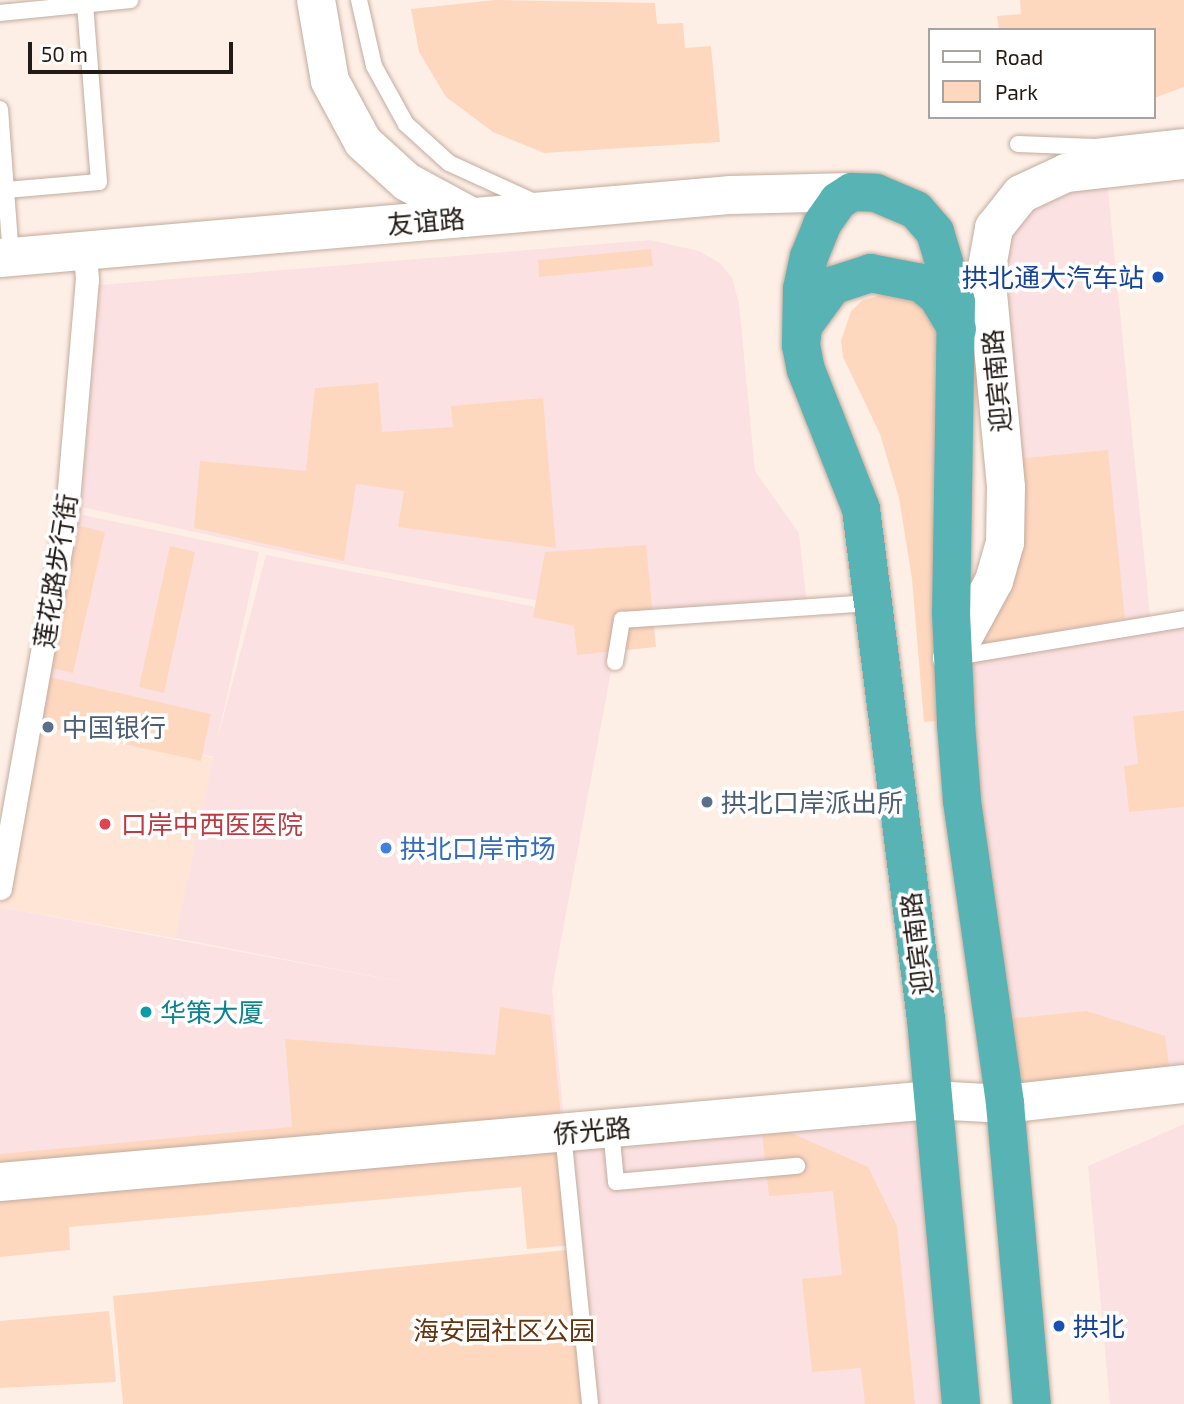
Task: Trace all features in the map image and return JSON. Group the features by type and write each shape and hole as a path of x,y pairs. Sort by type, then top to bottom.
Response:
{"highway":[{"name":"迎宾南路","path":"961,1404 931,1100 926,1019 875,603 854,486 806,370 802,335 802,289 809,257 822,223 852,192 899,200 925,219 948,266 958,331 952,658 962,801 1005,1104 1032,1404"},
{"path":"802,335 832,285 871,273 921,283 946,307 958,331"}],"street":[{"path":"316,0 330,82 363,142 407,182 470,216"},
{"name":"迎宾南路","path":"952,658 995,581 1005,543 1006,487 986,273 988,244 994,228 1021,194 1066,173 1184,160"},
{"name":"友谊路","path":"5,258 556,208 755,193 852,192"},
{"name":"莲花路步行街","path":"0,888 67,512 87,280 85,251"},
{"name":"侨光路","path":"0,1182 931,1100 1005,1104 1184,1084"}],"lane":[{"path":"0,13 130,0"},
{"path":"359,0 366,43 384,91 424,144 488,184 556,208"},
{"path":"3,190 99,182 85,5"},
{"path":"0,109 5,258"},
{"path":"1018,144 1095,147 1184,137"},
{"path":"615,662 622,620 875,603"},
{"path":"952,658 1184,619"},
{"path":"611,1129 616,1182 797,1166"},
{"path":"563,1133 590,1404"}],"shaded area":[{"path":"1106,170 1151,625 1184,619 1184,1083 1006,1103 954,659 996,582 995,228"},
{"path":"650,240 699,251 720,263 732,278 739,303 755,471 799,533 807,604 624,617 326,561 81,507 99,285"},
{"path":"83,515 259,552 217,741 266,555 620,623 552,989 566,1142 937,1113 965,1404 590,1404 564,1142 0,1187 0,907 435,988 175,938 213,757 32,713 73,529"},
{"name":"口岸中西医医院","path":"32,714 213,758 175,938 0,907"},
{"path":"1184,1124 1184,1404 1110,1404 1088,1166"}],"green space":[{"path":"495,0 655,3 657,24 683,23 685,48 711,46 720,142 544,153 493,132 446,97 419,52 411,9"},
{"path":"1020,0 1184,0 1184,87 1156,97 1156,28 999,28 997,16 1021,14"},
{"path":"651,249 653,266 539,277 538,260"},
{"path":"894,292 925,304 941,334 937,721 924,722 912,579 899,498 880,434 843,357 841,341 851,311 863,300"},
{"path":"378,383 382,432 453,427 451,406 543,398 556,548 398,527 404,491 356,484 344,561 194,528 200,461 306,471 315,388"},
{"path":"1108,450 1125,619 970,646 1015,459"},
{"path":"80,526 105,532 73,673 48,667"},
{"path":"646,545 656,647 577,655 574,626 533,617 545,552"},
{"path":"170,546 195,552 164,693 139,687"},
{"path":"49,677 211,714 201,761 38,725"},
{"path":"1184,711 1184,807 1129,812 1124,766 1138,764 1133,716"},
{"path":"500,1007 551,1015 563,1138 0,1181 0,1154 292,1127 285,1039 495,1055"},
{"path":"1087,1011 1165,1036 1171,1080 1009,1100 997,1020"},
{"path":"789,1132 868,1167 897,1226 915,1404 865,1404 861,1368 812,1372 802,1279 842,1275 833,1191 769,1196 762,1134"},
{"path":"562,1144 571,1245 527,1249 521,1187 69,1227 70,1250 0,1257 0,1193"},
{"name":"海安园社区公园","path":"576,1249 590,1404 123,1404 113,1296"},
{"path":"109,1311 116,1382 0,1388 0,1321"}],"place":[{"name":"拱北通大汽车站","path":"1158,277"},
{"name":"中国银行","path":"48,727"},
{"name":"拱北口岸派出所","path":"707,802"},
{"name":"口岸中西医医院","path":"105,824"},
{"name":"拱北口岸市场","path":"386,848"},
{"name":"华策大厦","path":"146,1012"},
{"name":"拱北","path":"1059,1326"}]}
